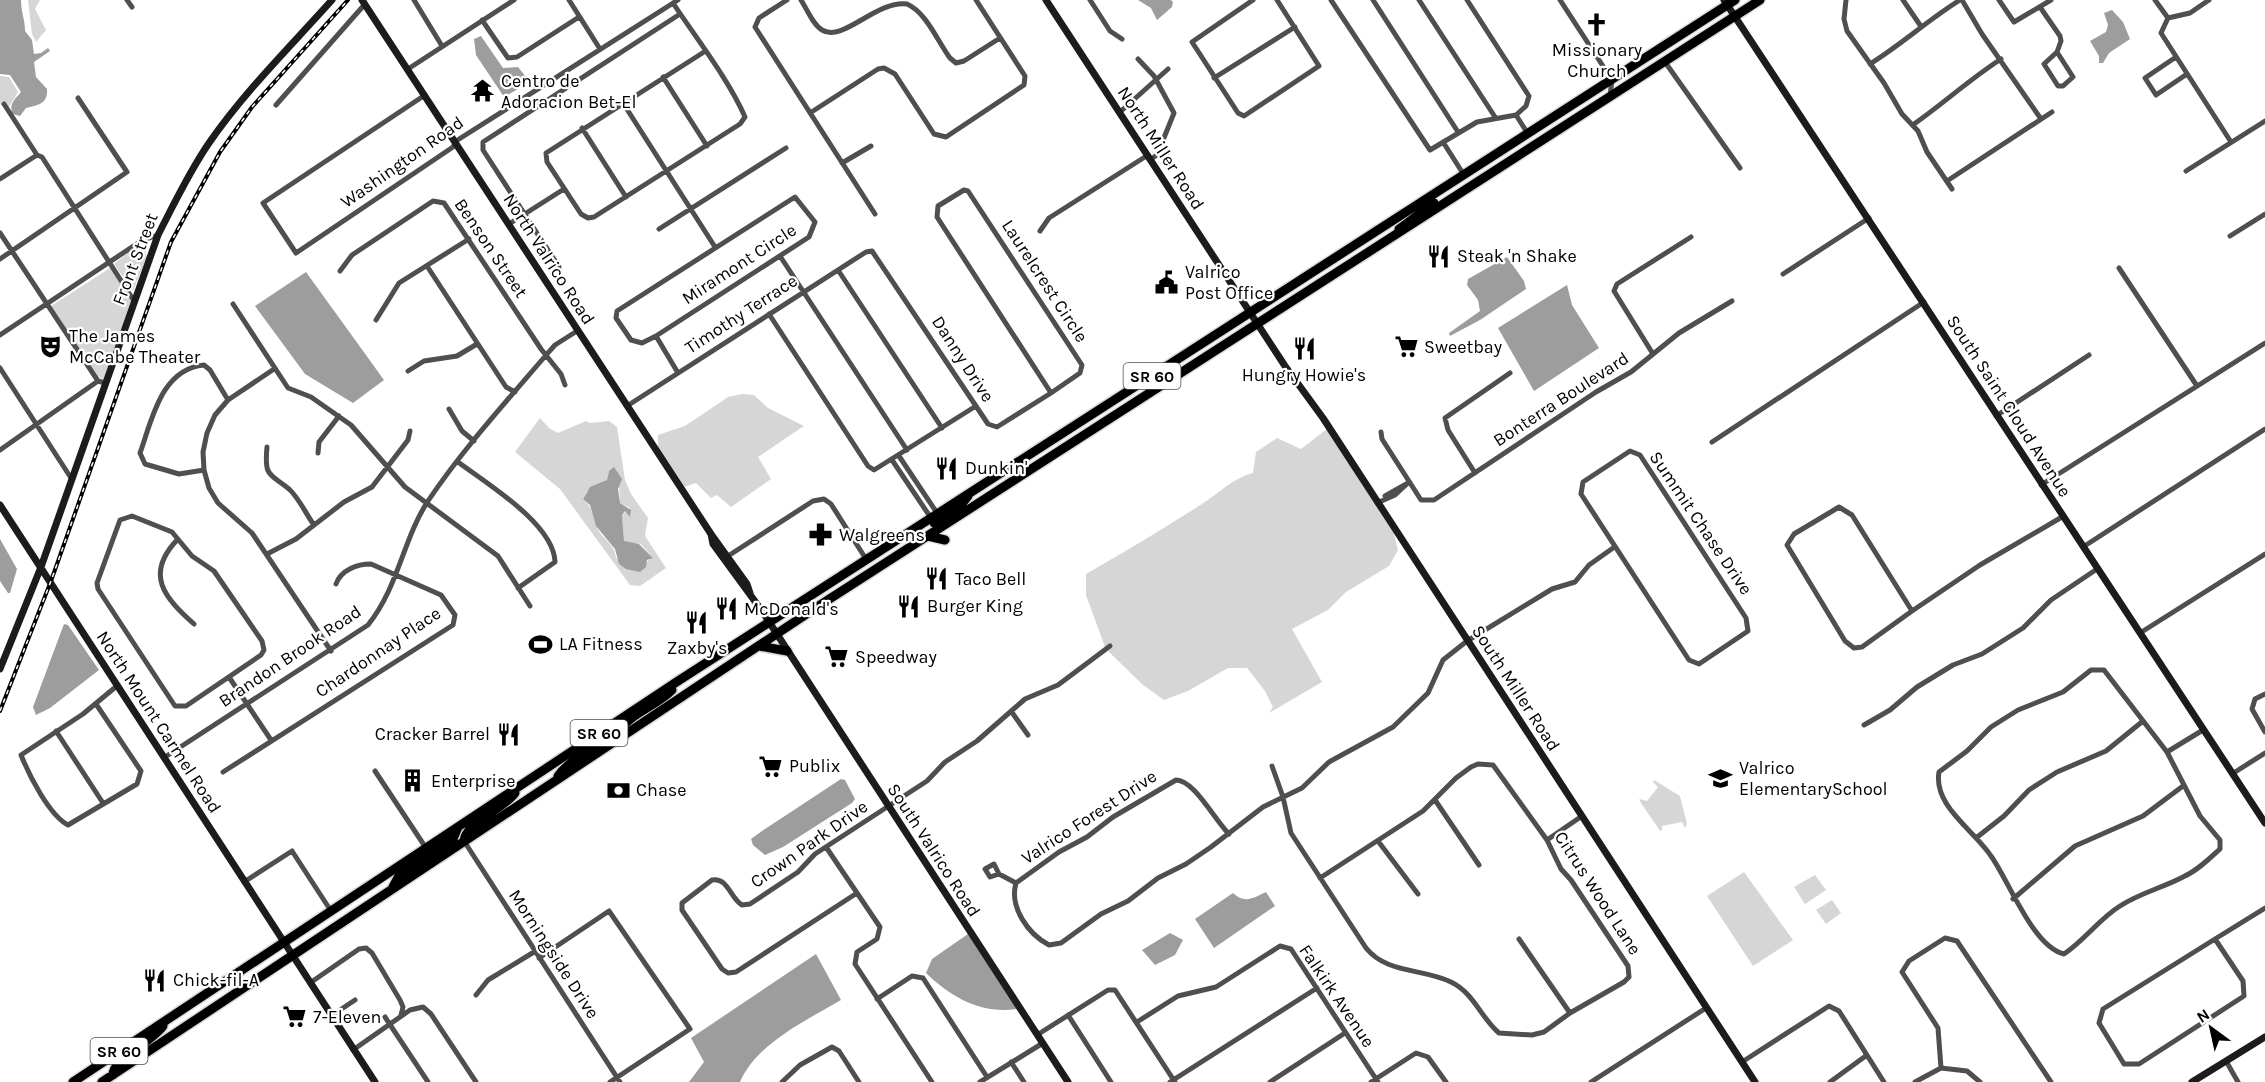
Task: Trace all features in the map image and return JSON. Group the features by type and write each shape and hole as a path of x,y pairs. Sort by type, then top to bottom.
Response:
{"highway":[{"name":"SR 60","path":"73,1082 866,559 937,521 1121,412 1760,0"},
{"name":"SR 60","path":"102,1082 619,738 928,536 937,521 961,506 971,492 1612,80 1729,2"},
{"path":"1472,186 1476,174 1504,156 1541,125"},
{"path":"1392,238 1408,220 1460,187 1464,181 1464,175"},
{"path":"1114,401 1121,412"},
{"path":"928,536 945,540"},
{"path":"759,646 787,651"},
{"path":"619,738 618,733 623,725 661,701 678,681"},
{"path":"553,782 567,764 605,739 611,726"},
{"path":"464,841 470,828 506,804 520,786"},
{"path":"392,889 400,874 453,839 458,827"},
{"path":"112,1075 116,1064 151,1040 165,1021"}],"street":[{"path":"128,0 132,7"},
{"name":"Front Street","path":"0,669 41,567 101,382 158,235 183,184 208,144 251,90 332,0"},
{"path":"414,0 442,46"},
{"path":"408,69 514,0"},
{"path":"569,0 600,49"},
{"path":"787,0 759,18 755,27 875,214"},
{"path":"801,0 819,28 829,33 838,31 882,3 894,1 907,4 919,13 950,58 956,63 964,61 1000,38"},
{"path":"810,114 878,69 884,68 895,74 934,134 946,137 1024,85 1025,76 976,0"},
{"name":"North Miller Road","path":"1046,0 1250,313"},
{"path":"1090,0 1110,31 1122,39"},
{"path":"1253,0 1192,42 1238,113 1244,116 1319,66 1277,0"},
{"path":"1331,0 1430,150 1477,122 1516,115 1526,106 1529,96 1467,0"},
{"path":"1373,0 1458,132"},
{"path":"1419,0 1495,117"},
{"path":"1560,0 1612,80 1609,98"},
{"path":"1846,0 1844,19 1847,31 1902,114 1914,124 1927,152 1952,189"},
{"path":"1903,0 1920,25"},
{"path":"1870,64 1908,40 1920,25 1961,0 2041,119"},
{"path":"1999,0 2014,22 2051,0"},
{"path":"2156,0 2168,18"},
{"path":"2168,18 2190,13 2209,0"},
{"path":"276,105 363,2"},
{"name":"North Valrico Road","path":"363,2 711,534 747,584 750,593 777,634"},
{"path":"675,2 680,14 746,117 740,124 626,197 588,218 582,214 547,162 546,153 704,52"},
{"name":"Washington Road","path":"425,95 263,203 296,253 453,147 456,141 675,2"},
{"name":"South Saint Cloud Avenue","path":"1729,2 1996,416 2265,824"},
{"path":"2040,7 2061,41 2057,52 2046,60 2045,66 2058,86 2063,86 2073,77 2057,52"},
{"path":"559,267 483,150 483,142 680,14"},
{"path":"482,20 508,58 517,57 579,17"},
{"path":"2168,18 2161,33 2231,142"},
{"path":"1214,78 1295,27"},
{"path":"2176,57 2145,78 2156,95 2187,74"},
{"path":"1040,231 1049,218 1149,157 1157,155 1174,115 1155,80 1138,59"},
{"path":"1914,124 1943,104 1968,81 2001,59"},
{"path":"1665,62 1740,168"},
{"path":"1120,112 1168,69"},
{"path":"663,78 707,146"},
{"path":"0,258 127,172 78,98"},
{"path":"622,103 715,247 617,311 616,318 631,340 642,343 656,336 678,373"},
{"path":"4,104 37,155 42,157 134,301"},
{"path":"1947,181 2052,112"},
{"path":"1516,115 1528,134"},
{"path":"2186,171 2265,121"},
{"path":"582,128 626,197"},
{"path":"1443,142 1464,175"},
{"path":"842,163 871,146"},
{"path":"659,229 786,148"},
{"path":"0,178 37,155"},
{"path":"509,224 564,189"},
{"name":"Laurelcrest Circle","path":"968,191 1082,365 1080,373 1051,393 937,217 938,206 957,192 968,191"},
{"name":"Miramont Circle","path":"656,336 809,237 815,222 795,197 715,247"},
{"name":"Benson Street","path":"340,271 352,255 433,201 444,203 561,374 565,386"},
{"path":"2230,236 2265,214"},
{"path":"1783,274 1869,218"},
{"path":"0,233 101,382 0,450"},
{"path":"0,335 141,241 158,235"},
{"path":"1653,354 1614,291 1617,284 1691,237"},
{"path":"376,320 399,283 469,239"},
{"name":"Timothy Terrace","path":"627,406 866,252 872,251"},
{"name":"Danny Drive","path":"872,251 988,424 997,427 1051,393"},
{"path":"780,256 907,450"},
{"path":"427,266 506,387 515,392"},
{"path":"2119,268 2197,386"},
{"path":"838,270 942,428"},
{"name":"Bonterra Boulevard","path":"1381,432 1382,439 1409,483 1421,500 1430,502 1631,372 1679,333 1732,302"},
{"path":"1712,441 1924,302"},
{"path":"233,304 288,388 310,397 351,424 405,487 498,556 530,606"},
{"name":"South Miller Road","path":"1250,313 1323,418 1755,1082"},
{"path":"769,314 868,466 874,470 976,406"},
{"name":"Brandon Brook Road","path":"165,757 368,625 381,609 427,503 474,441 547,354 555,345 578,331"},
{"path":"2041,485 2265,343"},
{"path":"408,371 424,361 457,356 477,344"},
{"path":"1996,416 2089,355"},
{"path":"204,470 169,473 145,464 140,453 164,388 196,366 204,365 210,370 228,400"},
{"path":"0,368 71,478"},
{"path":"274,369 228,400 215,415 207,433 203,452 204,470 209,488 218,503 252,533 331,651"},
{"path":"1475,473 1448,430 1445,418 1510,373"},
{"path":"449,409 462,431 474,441"},
{"path":"318,453 319,442 339,416"},
{"path":"2083,547 2265,429"},
{"path":"267,554 296,539 344,502 372,487 408,440 410,431"},
{"path":"267,447 266,461 272,479 290,490 314,525"},
{"name":"Summit Chase Drive","path":"1630,451 1640,455 1746,618 1748,630 1699,664 1689,660 1614,548 1581,494 1583,482 1630,451"},
{"path":"899,456 937,521"},
{"path":"892,460 937,521"},
{"path":"458,462 532,518 555,554 555,562 518,588"},
{"path":"1378,505 1397,487 1409,483"},
{"path":"1378,505 1409,483"},
{"path":"728,556 813,501 824,500 831,504 866,559"},
{"name":"North Mount Carmel Road","path":"0,505 375,1082"},
{"path":"1912,611 1845,508 1834,508 1789,539 1787,545 1790,553 1845,641 1854,648 1863,647 1980,565 2062,517"},
{"path":"132,516 163,526 214,571 262,641 264,650 261,655 229,677 186,706 175,706 98,589 97,583 120,520 132,516"},
{"name":"North Valrico Road","path":"711,534 713,544 743,587 750,593"},
{"path":"177,540 167,551 159,571 160,581 163,591 194,624"},
{"name":"Valrico Forest Drive","path":"1228,834 1214,819 1192,786 1176,780 1113,817 1087,837 1059,852 1016,883 1014,903 1036,938 1049,945 1061,943 1101,914 1128,901 1158,878 1186,864 1228,834 1263,807 1311,782 1329,762 1393,727 1428,693 1443,660 1467,641 1552,589 1575,582 1589,565 1614,548"},
{"path":"2140,633 2265,554"},
{"name":"Chardonnay Place","path":"223,772 453,625 455,615 441,596 371,564 358,564 338,577 336,584"},
{"path":"1864,725 1890,710 1917,687 1953,665 1982,654 2023,628 2051,600 2097,569"},
{"name":"South Valrico Road","path":"777,634 1068,1082"},
{"name":"Crown Park Drive","path":"857,893 736,972 728,974 722,969 682,910 685,898 718,879 723,881 737,902 742,905 750,904 798,872 815,854 927,781 945,762 977,741 1025,699 1058,685 1110,646"},
{"path":"2091,670 2104,670 2167,752 2200,816 2220,840 2220,849 2184,877 2136,896 2117,908 2100,920 2081,942 2064,954 2053,951 2013,899 1990,854 1955,816 1937,783 1939,772 1966,752 1991,727 2018,710 2063,692 2091,670"},
{"path":"229,677 271,740"},
{"path":"96,704 141,771 137,784 68,825 61,821 51,807 21,755 96,704 118,686"},
{"path":"2265,694 2255,699 2252,708 2265,732"},
{"path":"1011,711 1028,735"},
{"path":"1976,837 2004,816 2029,790 2058,772 2106,751 2143,721"},
{"path":"2167,752 2203,730"},
{"path":"56,731 104,803"},
{"path":"2232,774 2265,753"},
{"name":"Citrus Wood Lane","path":"1272,766 1283,797 1291,833 1320,878 1374,957 1391,966 1453,982 1467,993 1499,1033 1538,1034 1624,982 1629,973 1628,966 1571,880 1561,869 1547,840 1493,765 1478,764 1471,767 1456,778 1435,800 1378,842 1320,878"},
{"path":"375,771 426,848"},
{"path":"2013,899 2075,846 2143,816 2183,786"},
{"path":"1435,800 1479,865"},
{"path":"1547,840 1582,816"},
{"name":"Morningside Drive","path":"464,841 618,1080"},
{"path":"1378,842 1418,894"},
{"path":"826,848 880,927 877,939 857,952 854,957 855,964 932,1082"},
{"path":"244,882 292,851 331,911"},
{"path":"999,874 1016,883"},
{"path":"2215,939 2243,981 2244,996 2139,1064 2124,1064 2098,1023 2103,1009 2215,939 2265,908"},
{"path":"538,958 609,911 690,1029 618,1080 610,1082"},
{"path":"1941,1068 1938,1028 1902,972 1909,961 1945,938 1957,941 2051,1082"},
{"path":"1519,939 1570,1013"},
{"name":"Falkirk Avenue","path":"1137,1022 1178,996 1216,987 1280,946 1291,949 1375,1081"},
{"path":"310,983 364,948 372,953 401,1002 401,1016"},
{"path":"476,995 488,980 534,952"},
{"path":"877,999 912,976 923,978 987,1077"},
{"path":"1037,1035 1108,990 1115,990 1172,1081 1317,988"},
{"path":"331,1016 355,1000"},
{"path":"353,1050 389,1023 421,1006 431,1014 476,1082"},
{"path":"1742,1062 1829,1006 1839,1011 1884,1082"},
{"path":"1591,1082 1706,1008"},
{"path":"1068,1015 1111,1082"},
{"path":"385,1017 428,1082"},
{"path":"1270,1082 1346,1033"},
{"path":"2192,1082 2265,1037"},
{"path":"980,1082 1042,1043"},
{"path":"782,1082 789,1079 824,1050 832,1047 838,1049 859,1082"},
{"path":"1375,1081 1416,1053 1428,1057 1446,1082"},
{"path":"1830,1082 1867,1055"},
{"path":"2226,1061 2238,1082"},
{"path":"1011,1062 1024,1082"},
{"path":"1915,1082 1941,1068 1967,1071 1980,1082"}],"shaded area":[{"path":"0,0 21,0 25,31 32,40 34,54 41,53 48,48 50,51 34,62 36,77 47,89 46,98 41,103 26,108 20,116 13,114 11,108 21,92 10,75 0,74"},
{"path":"28,0 40,0 35,9 46,30 36,42 32,34"},
{"path":"1138,0 1171,0 1173,2 1172,7 1157,20 1151,8"},
{"path":"2112,10 2123,22 2130,39 2109,53 2103,63 2099,63 2099,56 2090,41 2106,32 2108,25 2104,13"},
{"path":"481,36 503,68 518,67 530,82 504,97 476,55 474,39"},
{"path":"0,76 9,77 18,92 9,107 5,101 1,103 3,106 0,104"},
{"path":"136,246 145,250 147,257 133,291 114,264"},
{"path":"1507,257 1524,281 1526,289 1480,320 1450,336 1449,333 1480,311 1478,300 1467,285 1468,279"},
{"path":"110,268 131,301 103,380 51,306"},
{"path":"306,272 384,380 353,403 305,374 255,306"},
{"path":"1567,285 1572,305 1599,348 1534,391 1498,328"},
{"path":"742,394 754,395 768,408 804,426 758,457 771,479 731,507 717,495 711,498 696,483 684,487 658,449 658,435 685,426 728,397"},
{"path":"540,418 549,428 558,433 586,421 590,423 609,421 617,427 625,480 631,494 648,518 645,536 666,568 640,586 630,585 560,489 515,452","holes":["609,471 619,484 620,503 630,508 622,515 624,542 641,544 652,557 638,571 616,558 613,548 598,530 590,507 583,499 587,491 607,480"]},
{"path":"1327,429 1394,534 1398,550 1389,566 1346,592 1328,610 1292,629 1322,682 1269,713 1273,707 1265,691 1247,668 1228,668 1188,691 1164,700 1143,685 1108,651 1113,647 1110,643 1105,647 1086,595 1086,574 1188,513 1233,482 1253,473 1256,452 1277,438 1301,449"},
{"path":"614,467 622,479 618,489 620,503 631,510 630,517 625,511 622,515 624,541 639,544 653,558 647,560 646,567 640,572 626,569 619,564 615,549 596,526 590,505 583,499 590,487 607,480 609,471"},
{"path":"0,539 17,569 10,593 0,581"},
{"path":"64,624 68,625 99,670 50,708 36,715 33,707"},
{"path":"841,779 845,780 855,799 852,803 783,847 765,855 753,845 751,839"},
{"path":"1654,780 1680,796 1687,824 1685,828 1682,822 1662,826 1660,831 1641,803 1639,799 1647,801 1658,787 1653,782"},
{"path":"1744,872 1793,940 1753,966 1707,896"},
{"path":"1815,875 1826,890 1805,904 1794,887"},
{"path":"1266,892 1275,906 1214,948 1195,919 1233,893 1245,899"},
{"path":"1832,900 1841,913 1826,924 1816,910"},
{"path":"1170,933 1183,940 1175,955 1155,965 1142,950"},
{"path":"968,934 1017,1009 991,1009 968,1002 946,990 926,973 932,959"},
{"path":"816,954 841,1000 770,1044 748,1068 740,1082 689,1082 704,1062 691,1038"}],"railway":[{"path":"0,711 51,581 171,242 220,152 252,107 348,0"}],"place":[{"name":"Missionary Church","path":"1597,24"},
{"name":"Centro de Adoracion Bet-El","path":"483,91"},
{"name":"Steak 'n Shake","path":"1439,256"},
{"name":"Valrico Post Office","path":"1167,282"},
{"name":"The James McCabe Theater","path":"51,346"},
{"name":"Sweetbay","path":"1406,347"},
{"name":"Hungry Howie's","path":"1304,349"},
{"name":"Dunkin'","path":"947,468"},
{"name":"Walgreens","path":"821,535"},
{"name":"Taco Bell","path":"937,579"},
{"name":"Burger King","path":"909,606"},
{"name":"McDonald's","path":"726,609"},
{"name":"Zaxby's","path":"697,622"},
{"name":"LA Fitness","path":"541,644"},
{"name":"Speedway","path":"837,657"},
{"name":"Cracker Barrel","path":"508,734"},
{"name":"Publix","path":"771,766"},
{"name":"Valrico ElementarySchool","path":"1721,778"},
{"name":"Enterprise","path":"413,781"},
{"name":"Chase","path":"618,790"},
{"name":"Chick-fil-A","path":"155,980"},
{"name":"7-Eleven","path":"295,1017"}]}
